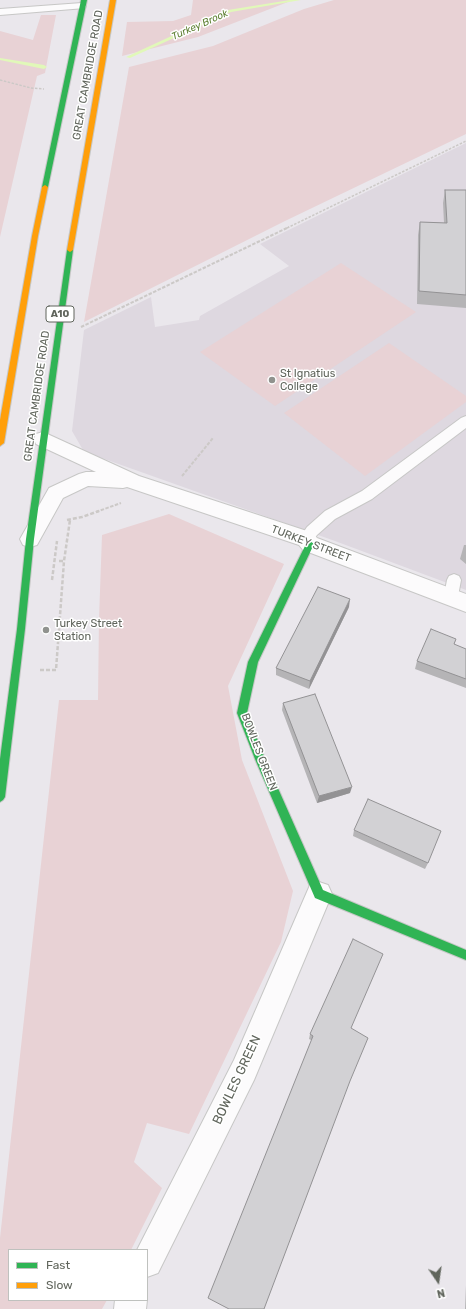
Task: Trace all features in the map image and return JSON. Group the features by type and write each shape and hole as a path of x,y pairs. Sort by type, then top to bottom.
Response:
{"main road":[{"name":"GREAT CAMBRIDGE ROAD","path":"0,797 21,629 30,539 57,337 72,236 114,0"},
{"name":"GREAT CAMBRIDGE ROAD","path":"0,443 6,370 83,3"},
{"name":"BOWLES GREEN","path":"308,542 254,662 242,713 260,759 319,894"},
{"path":"319,894 466,955"}],"street":[{"name":"TURKEY STREET","path":"43,439 132,481 457,593"},
{"name":"TURKEY STREET","path":"30,539 56,493 86,479 132,481"},
{"name":"BOWLES GREEN","path":"148,1260 244,1070 319,894"}],"lane":[{"path":"0,12 83,3"},
{"path":"308,542 312,531 330,515 367,495 466,421"}],"path":[{"path":"0,80 31,88 48,90"},
{"path":"57,337 113,313 466,141"},
{"path":"168,494 213,438"},
{"path":"65,520 70,520 123,502"},
{"path":"56,670 64,561 70,520"},
{"path":"52,583 58,535"},
{"path":"59,561 64,561"}],"shaded area":[{"path":"193,0 293,0 198,37 122,56 127,22 173,21 191,15"},
{"path":"334,0 466,0 466,134 285,221 84,322 129,67 213,46 304,9"},
{"path":"41,15 56,15 45,73 37,76 0,237 0,31 33,40"},
{"name":"St Ignatius College","path":"466,143 466,590 83,450 72,431 84,330 151,297 155,327 199,320 200,316 289,266 260,244"},
{"path":"341,263 416,312 275,406 200,352"},
{"path":"389,343 466,396 466,402 365,476 284,413"},
{"path":"169,514 284,564 228,686 242,760 293,891 281,942 189,1134 147,1123 134,1162 162,1188 132,1249 8,1249 8,1301 106,1301 102,1309 0,1309 0,1238 59,700 98,700 102,535"}],"building":[{"path":"445,190 466,190 466,295 419,291 420,222 447,223"},
{"path":"318,587 350,599 310,681 276,668"},
{"path":"431,629 456,639 454,644 466,649 466,679 417,661"},
{"path":"315,694 352,787 319,796 283,703"},
{"path":"368,799 441,831 428,863 354,830"},
{"path":"353,939 383,954 351,1028 368,1038 350,1081 264,1309 229,1309 208,1298 313,1036 310,1034"}],"waterway":[{"name":"Turkey Brook","path":"128,57 230,11 299,0"},
{"name":"Turkey Brook","path":"0,59 44,67"}],"traffic: fast":[{"path":"45,187 84,0"},
{"path":"0,797 21,629 30,539 70,250"},
{"path":"310,544 253,662 242,713 260,759 319,894 466,955"}],"traffic: slow":[{"path":"70,250 113,0"},
{"path":"0,443 35,236 45,187"}],"place":[{"name":"St Ignatius College","path":"272,380"},
{"name":"Turkey Street Station","path":"46,630"}]}
